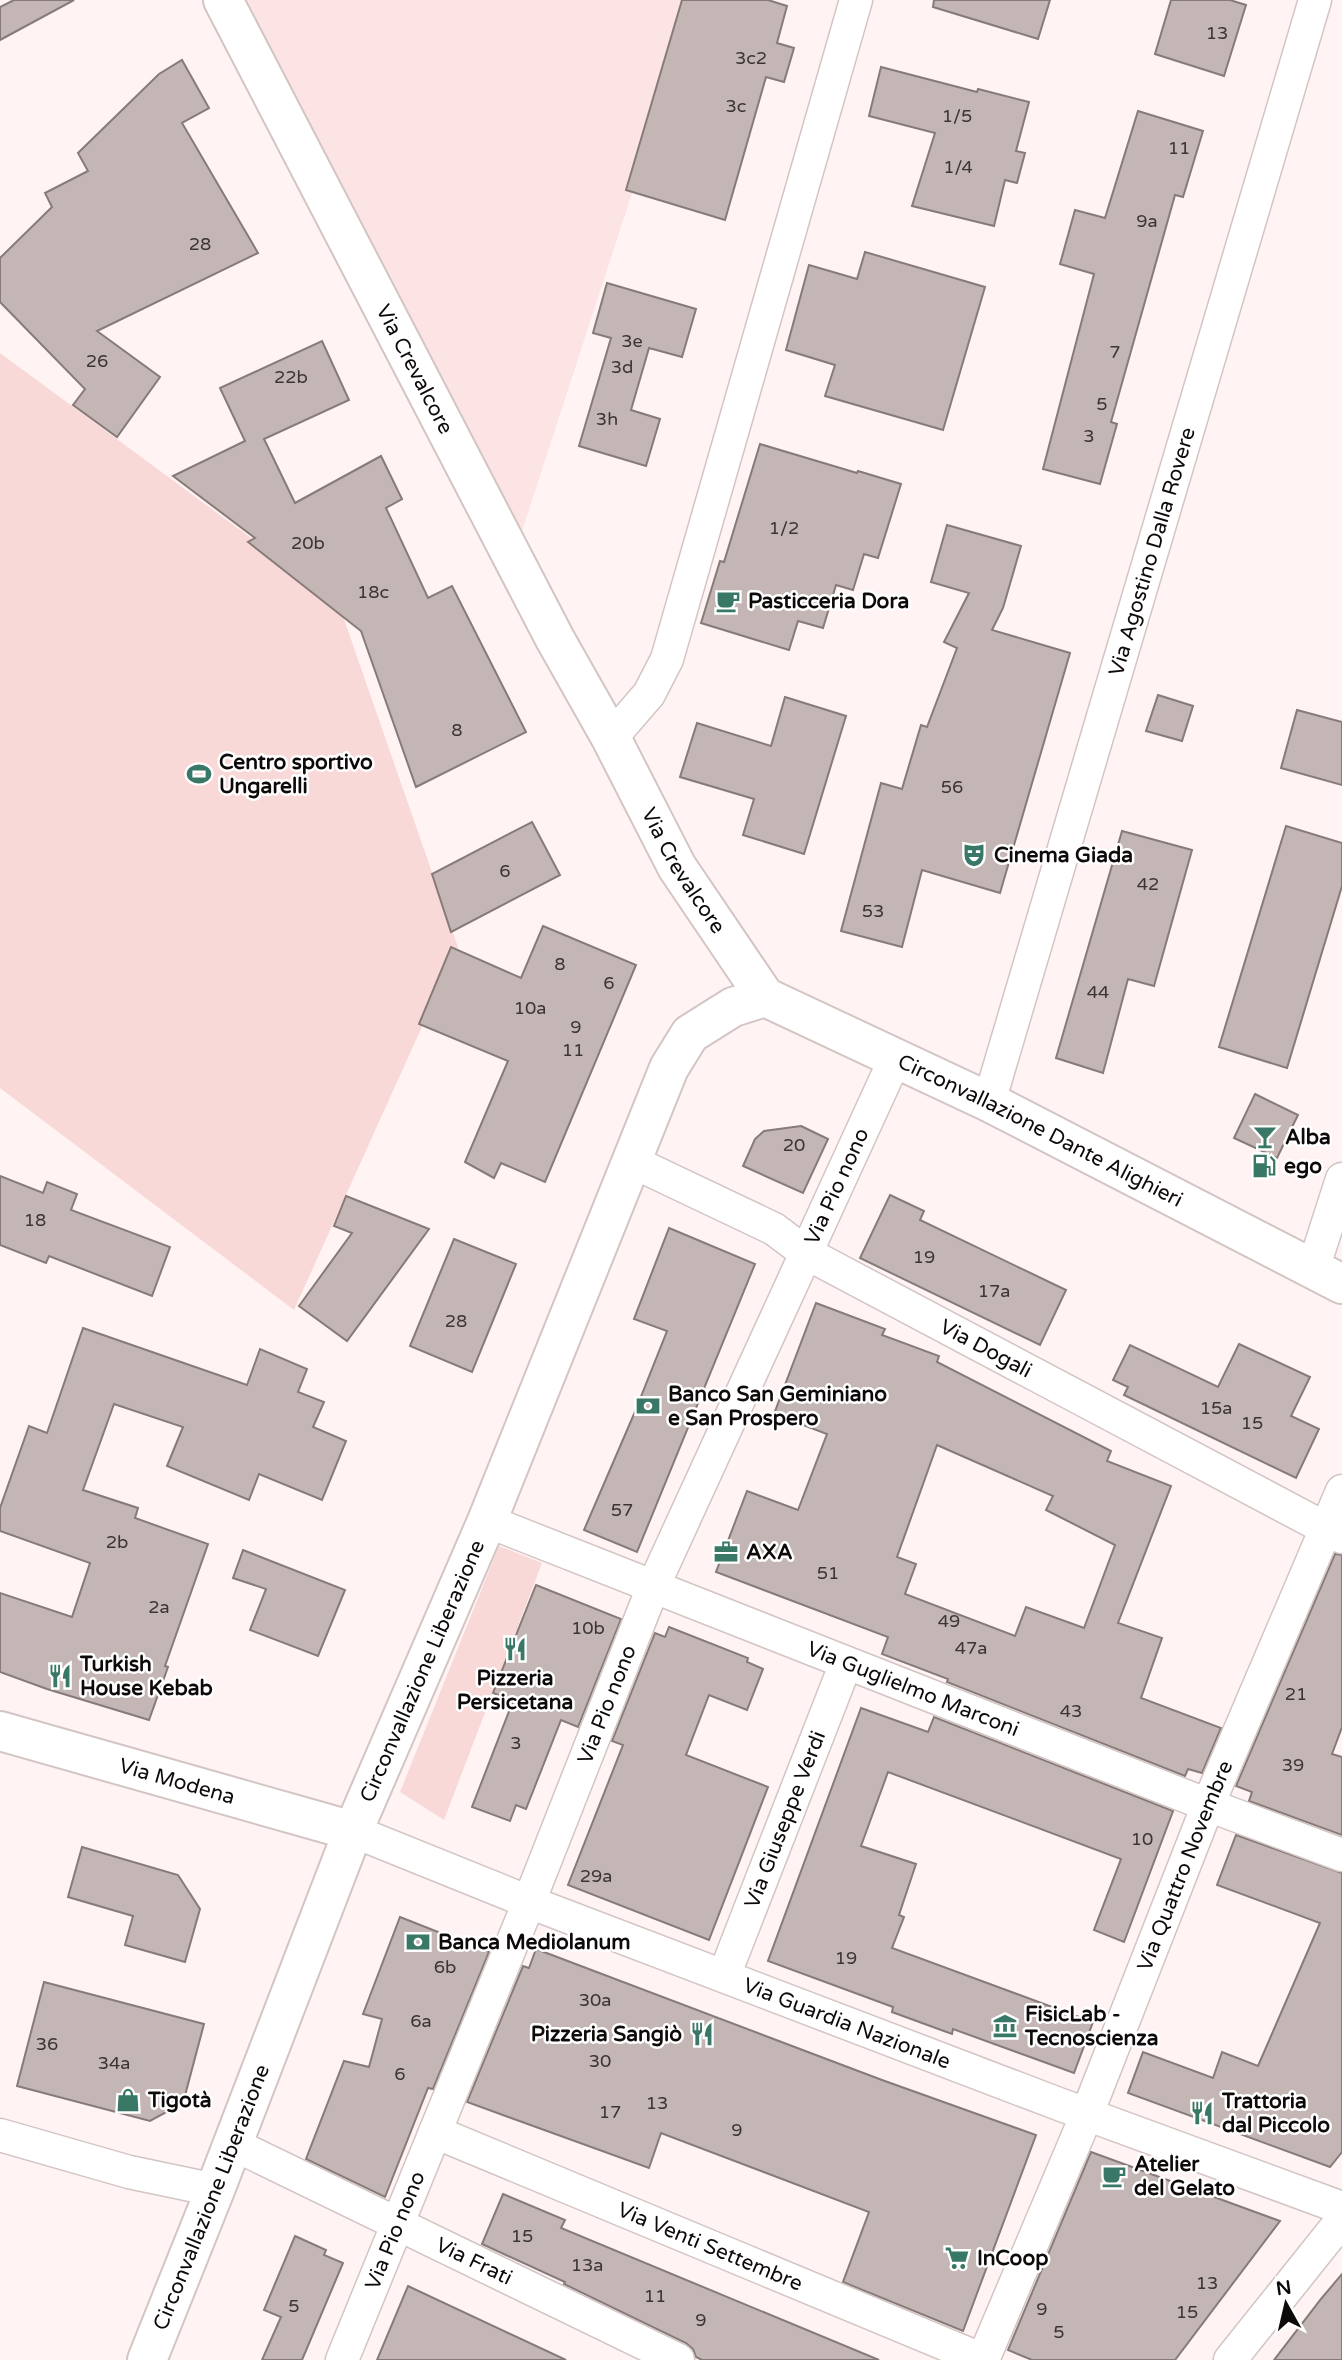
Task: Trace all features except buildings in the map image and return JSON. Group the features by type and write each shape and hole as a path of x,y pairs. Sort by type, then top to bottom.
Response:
{"main road":[{"name":"Via Crevalcore","path":"223,0 555,639 611,738 749,1002"},
{"name":"Circonvallazione Dante Alighieri","path":"749,1002 895,1059 989,1102 1328,1276"},
{"name":"Circonvallazione Liberazione","path":"147,2360 354,1831 487,1521 669,1068 690,1034 749,1002"},
{"name":"Via Modena","path":"0,1731 354,1831"}],"street":[{"path":"611,738 649,694 667,659 856,0"},
{"name":"Via Agostino Dalla Rovere","path":"989,1102 1315,0"},
{"name":"Via Pio nono","path":"342,2360 530,1902 653,1587 895,1059"},
{"name":"Via Dogali","path":"631,1161 774,1229 806,1253 1334,1533"},
{"path":"1328,1276 1342,1180"},
{"name":"Via Quattro Novembre","path":"983,2360 1087,2114 1208,1805 1334,1533 1342,1490"},
{"name":"Via Guglielmo Marconi","path":"487,1521 1342,1856"},
{"name":"Via Giuseppe Verdi","path":"724,1976 846,1662"},
{"name":"Via Guardia Nazionale","path":"354,1831 530,1902 1342,2208"},
{"name":"Via Venti Settembre","path":"435,2132 983,2360"},
{"path":"0,2135 129,2172 215,2190"},
{"name":"Via Frati","path":"233,2144 678,2360"},
{"path":"1230,2360 1342,2220"}],"shaded area":[{"path":"225,0 688,0 646,150 510,568"},
{"name":"Centro sportivo Ungarelli","path":"0,353 338,602 458,947 294,1310 0,1088"},
{"path":"499,1546 542,1563 444,1820 400,1792"}],"place":[{"name":"Pasticceria Dora","path":"728,601"},
{"name":"Centro sportivo Ungarelli","path":"199,774"},
{"name":"Cinema Giada","path":"974,855"},
{"name":"Alba","path":"1265,1137"},
{"name":"ego","path":"1264,1166"},
{"name":"Banco San Geminiano e San Prospero","path":"648,1406"},
{"name":"AXA","path":"726,1552"},
{"name":"Pizzeria Persicetana","path":"515,1649"},
{"name":"Turkish House Kebab","path":"60,1676"},
{"name":"Banca Mediolanum","path":"418,1942"},
{"name":"FisicLab - Tecnoscienza","path":"1005,2026"},
{"name":"Pizzeria Sangiò","path":"702,2034"},
{"name":"Tigotà","path":"128,2100"},
{"name":"Trattoria dal Piccolo","path":"1202,2113"},
{"name":"Atelier del Gelato","path":"1114,2176"},
{"name":"InCoop","path":"957,2258"}]}
